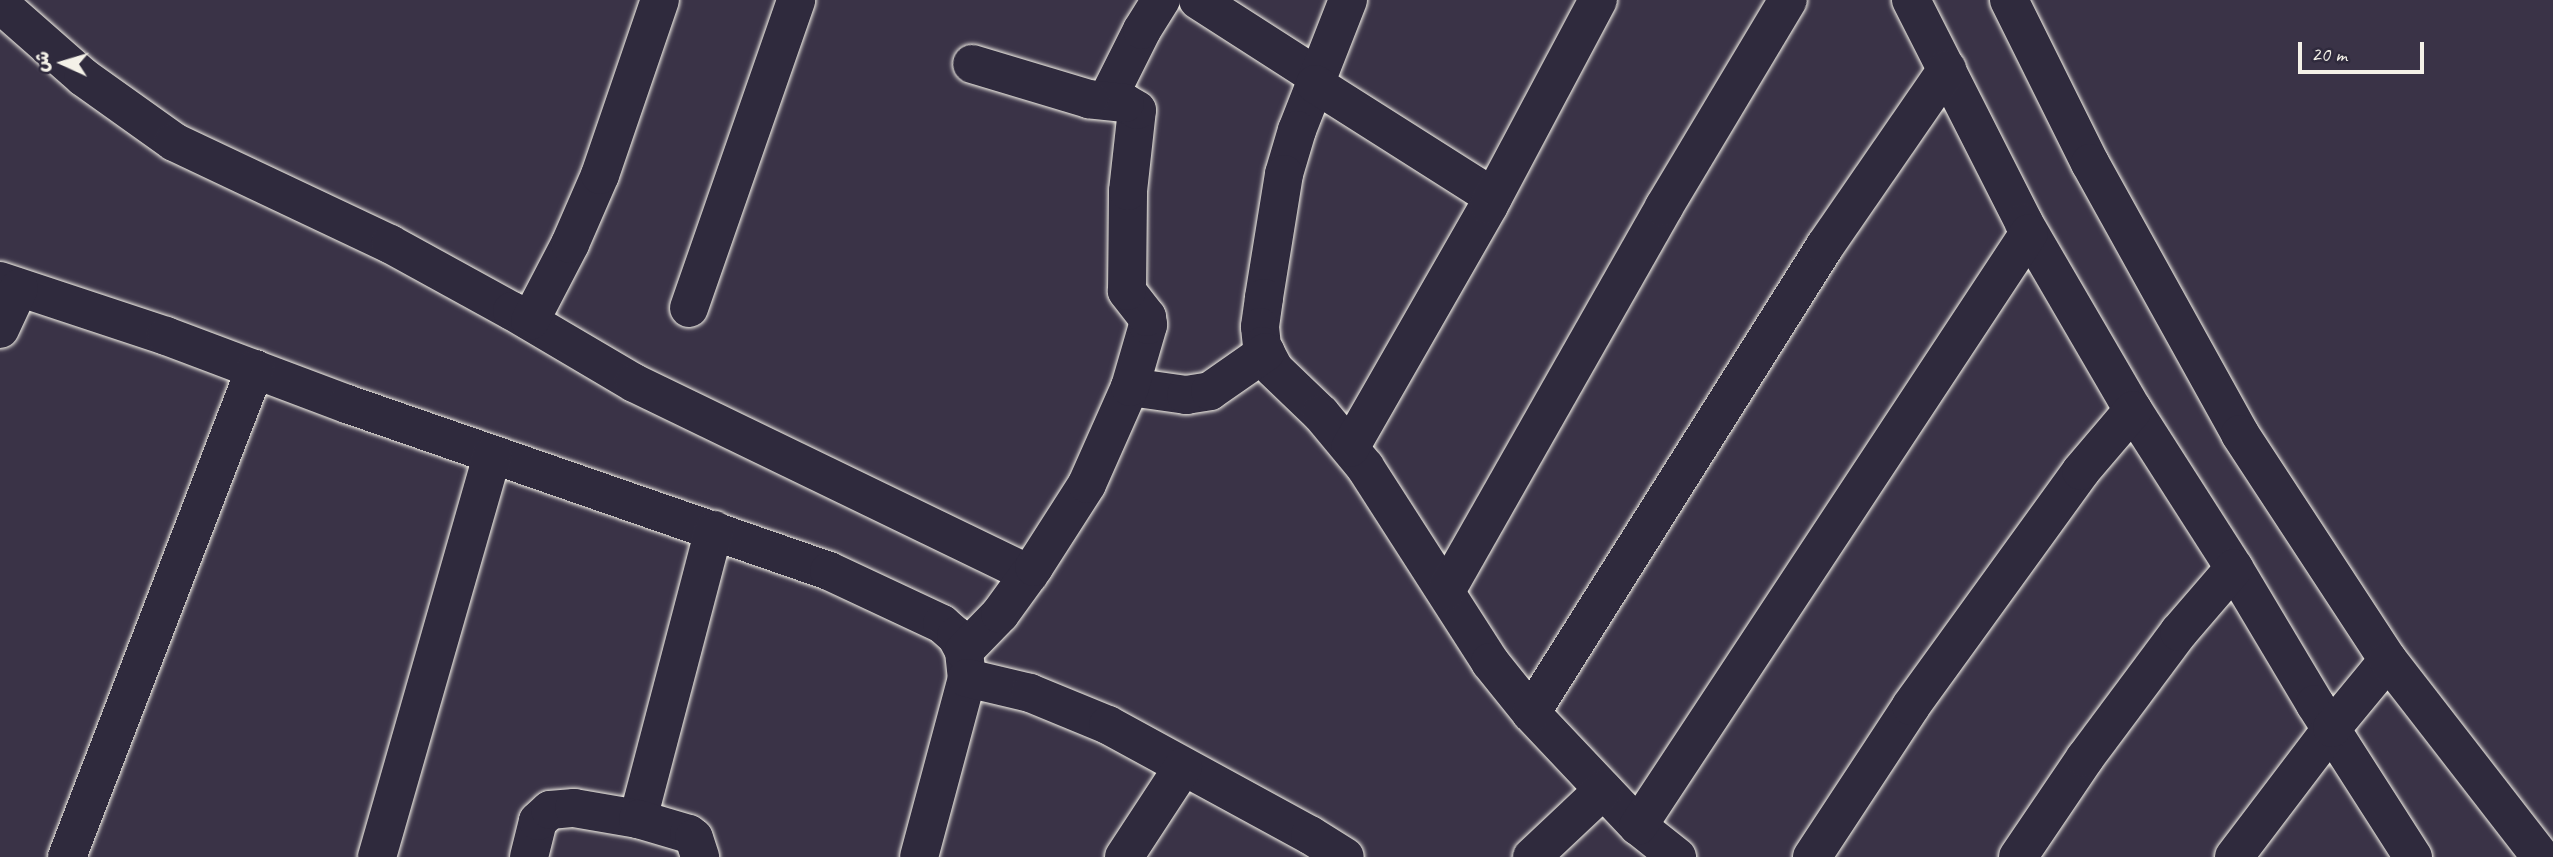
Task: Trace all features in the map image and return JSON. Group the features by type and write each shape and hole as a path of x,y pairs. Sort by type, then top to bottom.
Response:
{"street":[{"path":"530,321 570,244 600,175 660,0"},
{"path":"689,307 796,0"},
{"path":"1107,100 1160,0"},
{"path":"1198,0 1493,197"},
{"path":"1348,0 1297,130 1284,174 1260,327 1266,352 1274,369 1350,448 1490,662 1531,713 1638,826 1677,857"},
{"path":"1446,591 1664,207 1788,0"},
{"path":"1911,0 2029,233 2133,410 2413,857"},
{"path":"2009,0 2097,175 2234,423 2388,660 2541,857"},
{"path":"0,4 83,77 174,142 390,244 530,321 634,383 1029,574"},
{"path":"1350,448 1493,197 1586,5"},
{"path":"919,857 966,665 1087,484 1130,387 1148,326 1147,317 1127,291 1128,191 1137,110 1125,103 1099,101 1063,92 972,64"},
{"path":"1531,713 1825,246 1947,69"},
{"path":"1638,826 2029,233"},
{"path":"0,329 10,285 829,572 928,615 956,636 966,665 1071,709 1148,746 1345,857"},
{"path":"1130,387 1178,394 1210,391 1266,352"},
{"path":"67,857 255,369"},
{"path":"1812,857 1912,706 2081,471 2133,410"},
{"path":"377,857 492,456"},
{"path":"638,819 714,530"},
{"path":"2018,857 2179,632 2234,568"},
{"path":"2234,857 2332,728 2388,660"},
{"path":"1124,857 1183,767"},
{"path":"1532,857 1603,790"},
{"path":"529,857 538,821 550,810 573,808 638,819 689,834 699,849 700,857"}]}
